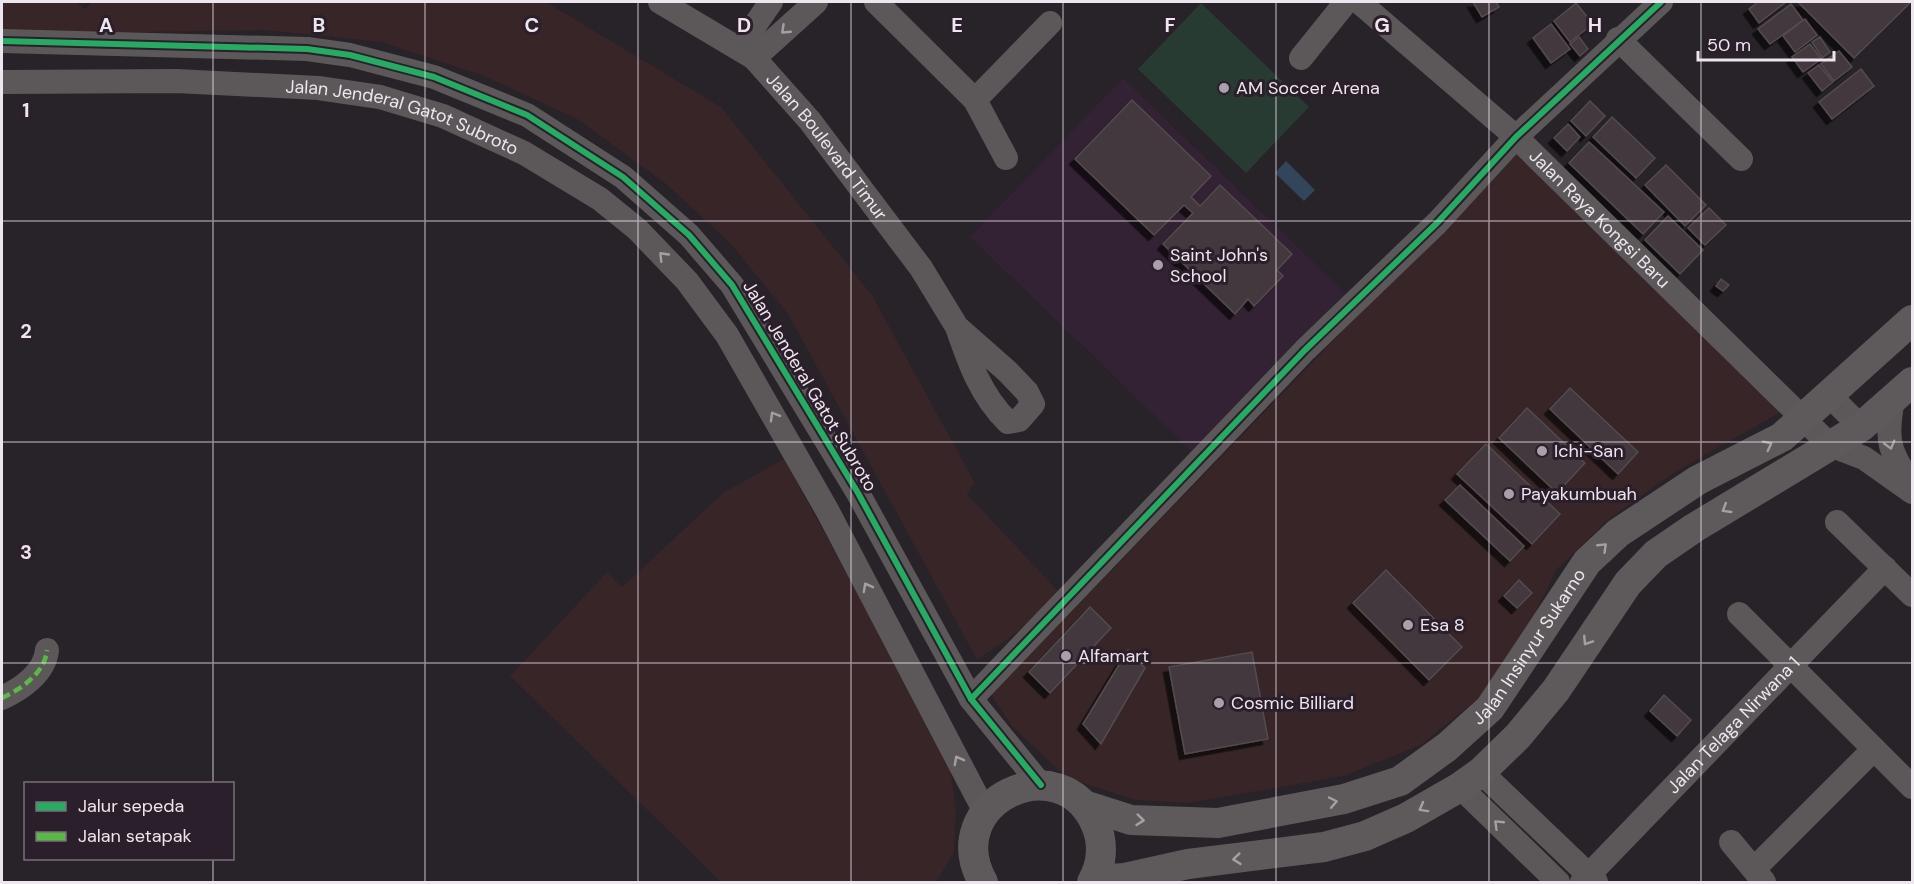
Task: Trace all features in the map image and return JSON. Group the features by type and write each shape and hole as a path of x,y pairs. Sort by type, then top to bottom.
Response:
{"main road":[{"name":"Jalan Insinyur Sukarno","path":"1041,785 1064,792 1084,805 1131,820 1218,823 1344,799 1400,781 1447,747 1490,708 1587,562 1618,533 1698,480 1782,437 1805,419 1912,320"},
{"path":"1084,805 1099,833 1101,849 1093,882 1125,878 1188,864 1324,847 1375,831 1406,818 1470,779 1518,736 1556,690 1629,583 1656,554 1861,427 1903,391"},
{"path":"973,874 974,842 985,812 1010,791 1041,785"}],"street":[{"name":"Jalan Boulevard Timur","path":"660,2 747,53 817,130 921,268 957,327"},
{"path":"747,53 771,2"},
{"path":"747,53 816,2"},
{"path":"1301,58 1346,2"},
{"name":"Jalan Raya Kongsi Baru","path":"1359,2 1515,137 1830,445"},
{"path":"971,699 1305,350 1437,223 1515,137 1618,39 1661,2"},
{"path":"882,4 975,100 1006,158"},
{"path":"975,100 1050,23"},
{"path":"1618,39 1741,159"},
{"name":"Jalan Jenderal Gatot Subroto","path":"2,41 307,49 350,55 434,77 527,115 554,130 623,177 689,236 732,285 858,493 971,699 1041,785"},
{"name":"Jalan Jenderal Gatot Subroto","path":"2,82 188,82 318,88 380,97 443,116 524,153 600,199 637,229 687,281 727,335 827,510 985,812"},
{"path":"534,161 554,130"},
{"path":"1903,391 1887,427 1890,448 1912,486"},
{"path":"1830,396 1861,427"},
{"path":"1830,445 1870,461 1912,492"},
{"path":"827,510 858,493"},
{"path":"1837,522 1912,595"},
{"name":"Jalan Telaga Nirwana 1","path":"1589,880 1885,568"},
{"path":"1739,614 1912,787"},
{"path":"2,698 13,693 42,669 47,650"},
{"path":"1731,842 1759,876 1874,749"},
{"path":"1470,779 1552,839 1589,880"},
{"path":"1470,779 1536,860 1558,882"}],"shaded area":[{"path":"2,2 76,2 85,9 92,2 546,2 721,107 872,295 975,483 967,494 1061,594 1018,632 977,660 788,314 731,244 665,183 577,119 482,75 381,42 265,30 2,34"},
{"name":"Saint John's School","path":"1123,78 1346,294 1193,453 970,237"},
{"path":"1518,153 1783,411 1678,470 1609,519 1556,570 1530,625 1491,688 1421,745 1344,776 1187,803 1136,800 1067,778 1012,726 991,695 1510,158"},
{"path":"784,459 949,760 956,809 954,853 936,882 721,882 510,676 607,572 622,587 724,492"}],"green space":[{"name":"AM Soccer Arena","path":"1201,3 1309,107 1246,173 1138,69"}],"water":[{"path":"1286,161 1315,190 1304,201 1275,173"}],"building":[{"path":"1473,2 1496,2 1499,7 1482,17"},
{"path":"1758,2 1786,2 1759,23 1749,9"},
{"path":"1798,2 1911,2 1854,58"},
{"path":"1576,3 1593,24 1570,42 1554,21"},
{"path":"1791,4 1803,20 1770,44 1758,29"},
{"path":"1805,19 1817,35 1795,52 1783,36"},
{"path":"1551,24 1570,49 1551,63 1533,38"},
{"path":"1579,37 1588,49 1580,56 1570,44"},
{"path":"1820,37 1830,52 1822,58 1812,42"},
{"path":"1810,44 1821,59 1803,72 1792,57"},
{"path":"1839,51 1852,67 1834,81 1821,64"},
{"path":"1819,65 1833,82 1822,91 1808,73"},
{"path":"1861,69 1874,86 1832,119 1819,102"},
{"path":"1132,100 1211,176 1191,197 1200,206 1220,185 1292,254 1277,270 1283,276 1254,306 1248,299 1235,314 1163,244 1193,213 1184,205 1154,235 1075,159"},
{"path":"1590,101 1605,116 1586,136 1571,121"},
{"path":"1612,117 1655,158 1636,178 1593,137"},
{"path":"1568,124 1580,137 1567,151 1554,138"},
{"path":"1589,142 1664,212 1643,234 1569,163"},
{"path":"1666,165 1706,205 1685,226 1645,185"},
{"path":"1709,208 1726,225 1705,245 1688,228"},
{"path":"1668,216 1703,250 1680,274 1645,240"},
{"path":"1721,279 1729,285 1723,291 1716,286"},
{"path":"1570,388 1638,452 1618,474 1550,409"},
{"name":"Ichi-San","path":"1527,408 1585,463 1557,493 1499,438"},
{"name":"Payakumbuah","path":"1486,444 1560,514 1532,544 1457,474"},
{"path":"1460,485 1524,546 1510,561 1445,500"},
{"name":"Esa 8","path":"1386,570 1462,647 1429,680 1353,603"},
{"path":"1519,580 1532,593 1517,608 1504,596"},
{"path":"1090,607 1111,628 1050,693 1029,672"},
{"path":"1128,650 1145,668 1101,744 1083,724"},
{"name":"Cosmic Billiard","path":"1252,652 1268,739 1185,754 1169,667"},
{"path":"1664,695 1691,720 1677,736 1650,711"}],"marked path":[{"path":"2,698 17,690 37,673 47,650"}],"cycle path":[{"path":"971,699 1305,350 1437,223 1516,137 1661,2"},
{"path":"2,41 307,49 350,55 434,77 527,115 623,177 689,235 732,285 858,493 971,699 1041,785"}],"place":[{"name":"AM Soccer Arena","path":"1224,88"},
{"name":"Saint John's School","path":"1158,265"},
{"name":"Ichi-San","path":"1542,451"},
{"name":"Payakumbuah","path":"1509,494"},
{"name":"Esa 8","path":"1408,625"},
{"name":"Alfamart","path":"1066,656"},
{"name":"Cosmic Billiard","path":"1219,703"}]}
